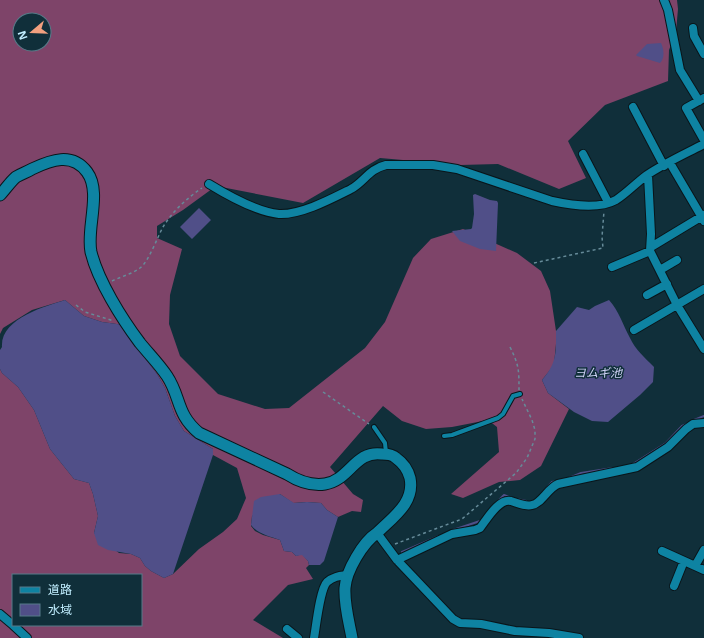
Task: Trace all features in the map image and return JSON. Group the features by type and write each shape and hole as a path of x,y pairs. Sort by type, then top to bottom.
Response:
{"street":[{"path":"664,0 668,10 680,70 701,99 686,108 704,140"},
{"path":"693,28 694,36 704,54"},
{"path":"612,267 651,249 703,218 667,165 633,107"},
{"path":"209,184 265,212 279,214 291,213 310,208 352,188 366,178 373,170 379,167 386,165 433,165 457,169 566,204 591,205 607,203 614,200 648,175 704,144"},
{"path":"583,154 607,203"},
{"path":"0,195 16,177 50,161 60,159 78,164 87,172 93,185 89,240 96,266 104,285 123,318 168,376 173,386 180,409 190,426 198,433 298,481 308,483 325,484 341,477 348,472 356,462 375,453 394,456 404,465 410,477 411,492 406,505 372,536 357,557 348,575 345,588 352,638"},
{"path":"648,175 651,249 677,305 704,349"},
{"path":"660,270 677,260"},
{"path":"647,295 667,284"},
{"path":"634,330 704,289"},
{"path":"397,560 452,534 480,528 502,502 509,500 524,505 534,506 552,487 558,484 638,467 668,447 693,424 704,423"},
{"path":"377,533 397,560 453,618 460,623 481,624 515,631 549,633 579,638"},
{"path":"695,566 704,550"},
{"path":"662,551 704,570"},
{"path":"674,586 684,561"},
{"path":"314,638 323,590 326,583 336,576 348,575"},
{"path":"0,614 12,624"},
{"path":"14,626 27,638"},
{"path":"287,629 298,638"},
{"path":"508,638 515,631"}],"lane":[{"path":"444,436 452,435 498,418 503,414 513,396 520,394"},
{"path":"374,427 385,444 386,454"}],"path":[{"path":"104,285 140,267 150,253 163,227 173,214 186,201 209,184"},
{"path":"534,263 603,248 602,237 607,203"},
{"path":"76,305 85,312 112,321 123,318"},
{"path":"388,547 462,519 516,472 527,458 535,439 533,425 520,394 518,362 510,347"},
{"path":"323,392 374,427"}],"shaded area":[{"path":"0,0 677,0 678,9 676,32 669,50 668,81 605,105 568,141 586,178 559,189 498,164 460,165 380,158 303,203 216,186 183,210 157,226 157,238 182,249 170,295 169,324 180,356 218,394 265,409 289,408 365,348 385,322 413,258 431,239 463,229 517,253 541,271 550,291 556,331 556,344 554,364 542,380 548,393 569,409 541,466 520,480 499,482 463,498 451,494 499,452 497,427 488,420 452,427 426,429 402,421 383,406 330,467 353,494 363,500 361,512 352,511 338,517 327,510 321,503 293,503 280,494 252,516 251,526 255,531 280,540 284,551 292,552 296,556 302,554 308,561 309,565 306,568 313,579 288,585 253,620 283,638 0,638 0,369 2,373 18,387 34,410 50,449 74,479 89,483 98,516 94,533 119,553 131,554 140,558 145,566 151,571 164,578 173,574 199,549 223,532 237,519 246,498 237,468 213,455 213,449 184,431 175,416 165,388 157,374 137,348 124,325 102,322 84,316 65,300 32,310 3,328 0,334"}],"water":[{"path":"661,43 664,53 663,59 660,63 636,55 647,44"},
{"path":"475,194 497,201 498,203 496,251 480,249 460,241 452,231 472,228 474,214 473,195"},
{"path":"199,208 211,220 192,239 180,227"},
{"path":"65,300 84,316 102,322 124,325 137,348 157,374 165,388 175,416 184,431 213,449 213,455 173,574 164,578 145,566 140,558 131,554 108,550 98,545 94,533 98,516 89,483 74,479 50,449 34,410 18,387 2,373 0,369 0,350 2,347 3,337 8,328 26,315"},
{"name":"ヨムギ池","path":"609,300 618,313 632,342 640,353 654,367 653,382 608,422 592,421 574,412 548,393 542,380 551,368 555,357 556,331 577,307 589,310"},
{"path":"280,494 294,503 321,503 327,510 338,517 324,561 320,565 309,565 308,561 302,555 296,556 292,552 284,551 280,540 260,533 251,525 254,501 261,497"}],"waterway":[{"path":"694,420 704,416"},
{"path":"633,464 666,443 682,426 687,424"},
{"path":"569,478 581,473 613,468"},
{"path":"545,490 552,482 557,481"},
{"path":"492,507 504,495 512,498"},
{"path":"517,499 526,501"},
{"path":"453,530 480,521"},
{"path":"402,552 439,536"}]}
